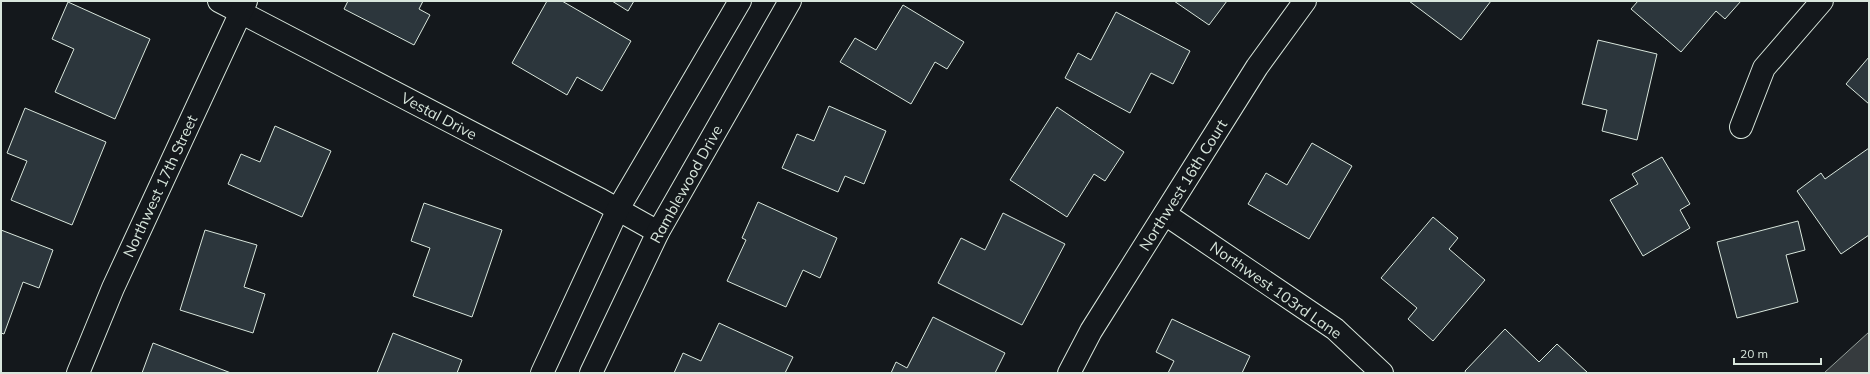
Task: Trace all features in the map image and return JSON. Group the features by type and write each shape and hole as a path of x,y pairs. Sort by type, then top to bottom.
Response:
{"street":[{"name":"Vestal Drive","path":"219,1 243,6 658,232"},
{"path":"542,373 618,209 740,1"},
{"name":"Ramblewood Drive","path":"591,373 658,232 790,1"},
{"name":"Northwest 16th Court","path":"1070,373 1091,331 1257,67 1305,1"},
{"path":"1741,127 1764,68 1822,1"},
{"name":"Northwest 17th Street","path":"78,373 113,288 243,6"},
{"name":"Northwest 103rd Lane","path":"1165,214 1335,329 1382,373"}],"shaded area":[{"path":"1869,332 1869,373 1824,373"}],"building":[{"path":"348,1 423,1 419,9 430,15 414,45 344,9"},
{"path":"547,1 562,1 631,41 602,91 577,77 567,95 512,63"},
{"path":"612,1 634,1 628,11"},
{"path":"1174,1 1227,1 1209,25"},
{"path":"1409,1 1491,1 1461,40"},
{"path":"1638,1 1741,1 1725,19 1716,11 1681,52 1631,9"},
{"path":"68,2 150,39 115,119 55,92 74,49 52,39"},
{"path":"903,5 964,42 947,69 935,62 911,104 840,62 855,38 876,50"},
{"path":"1116,12 1190,51 1173,84 1151,73 1130,113 1065,78 1078,53 1091,60"},
{"path":"1598,40 1657,54 1637,140 1602,131 1607,110 1582,104"},
{"path":"1869,57 1869,104 1846,84"},
{"path":"829,106 886,131 864,184 845,176 838,192 782,168 797,134 814,141"},
{"path":"1057,107 1124,152 1105,181 1094,174 1067,217 1010,180"},
{"path":"25,108 106,142 72,225 11,200 27,161 7,153"},
{"path":"275,126 331,151 302,217 228,184 241,154 260,162"},
{"path":"1312,143 1352,166 1309,239 1248,204 1266,173 1287,185"},
{"path":"1869,148 1869,235 1841,254 1797,191 1821,173 1825,179"},
{"path":"1662,157 1690,204 1680,210 1690,228 1643,256 1610,200 1638,184 1632,174"},
{"path":"758,202 837,238 820,278 803,270 786,307 727,281 746,240 742,238"},
{"path":"424,203 502,230 472,317 413,296 430,248 411,241"},
{"path":"1003,213 1065,244 1022,325 938,283 961,238 985,250"},
{"path":"1433,217 1458,238 1449,249 1485,280 1433,341 1408,319 1417,308 1381,278"},
{"path":"1798,221 1805,250 1786,255 1798,302 1737,318 1717,242"},
{"path":"1,230 53,250 39,288 23,282 4,334 1,333"},
{"path":"205,230 257,245 244,287 265,294 253,333 180,310"},
{"path":"933,317 1005,353 995,373 891,373 896,362 907,368"},
{"path":"1172,319 1250,356 1242,373 1168,373 1174,361 1156,352"},
{"path":"719,323 793,357 785,373 674,373 683,353 701,361"},
{"path":"1505,329 1539,362 1557,344 1588,373 1466,373 1465,371"},
{"path":"393,333 462,360 457,373 377,373"},
{"path":"153,343 231,373 142,373"}]}
